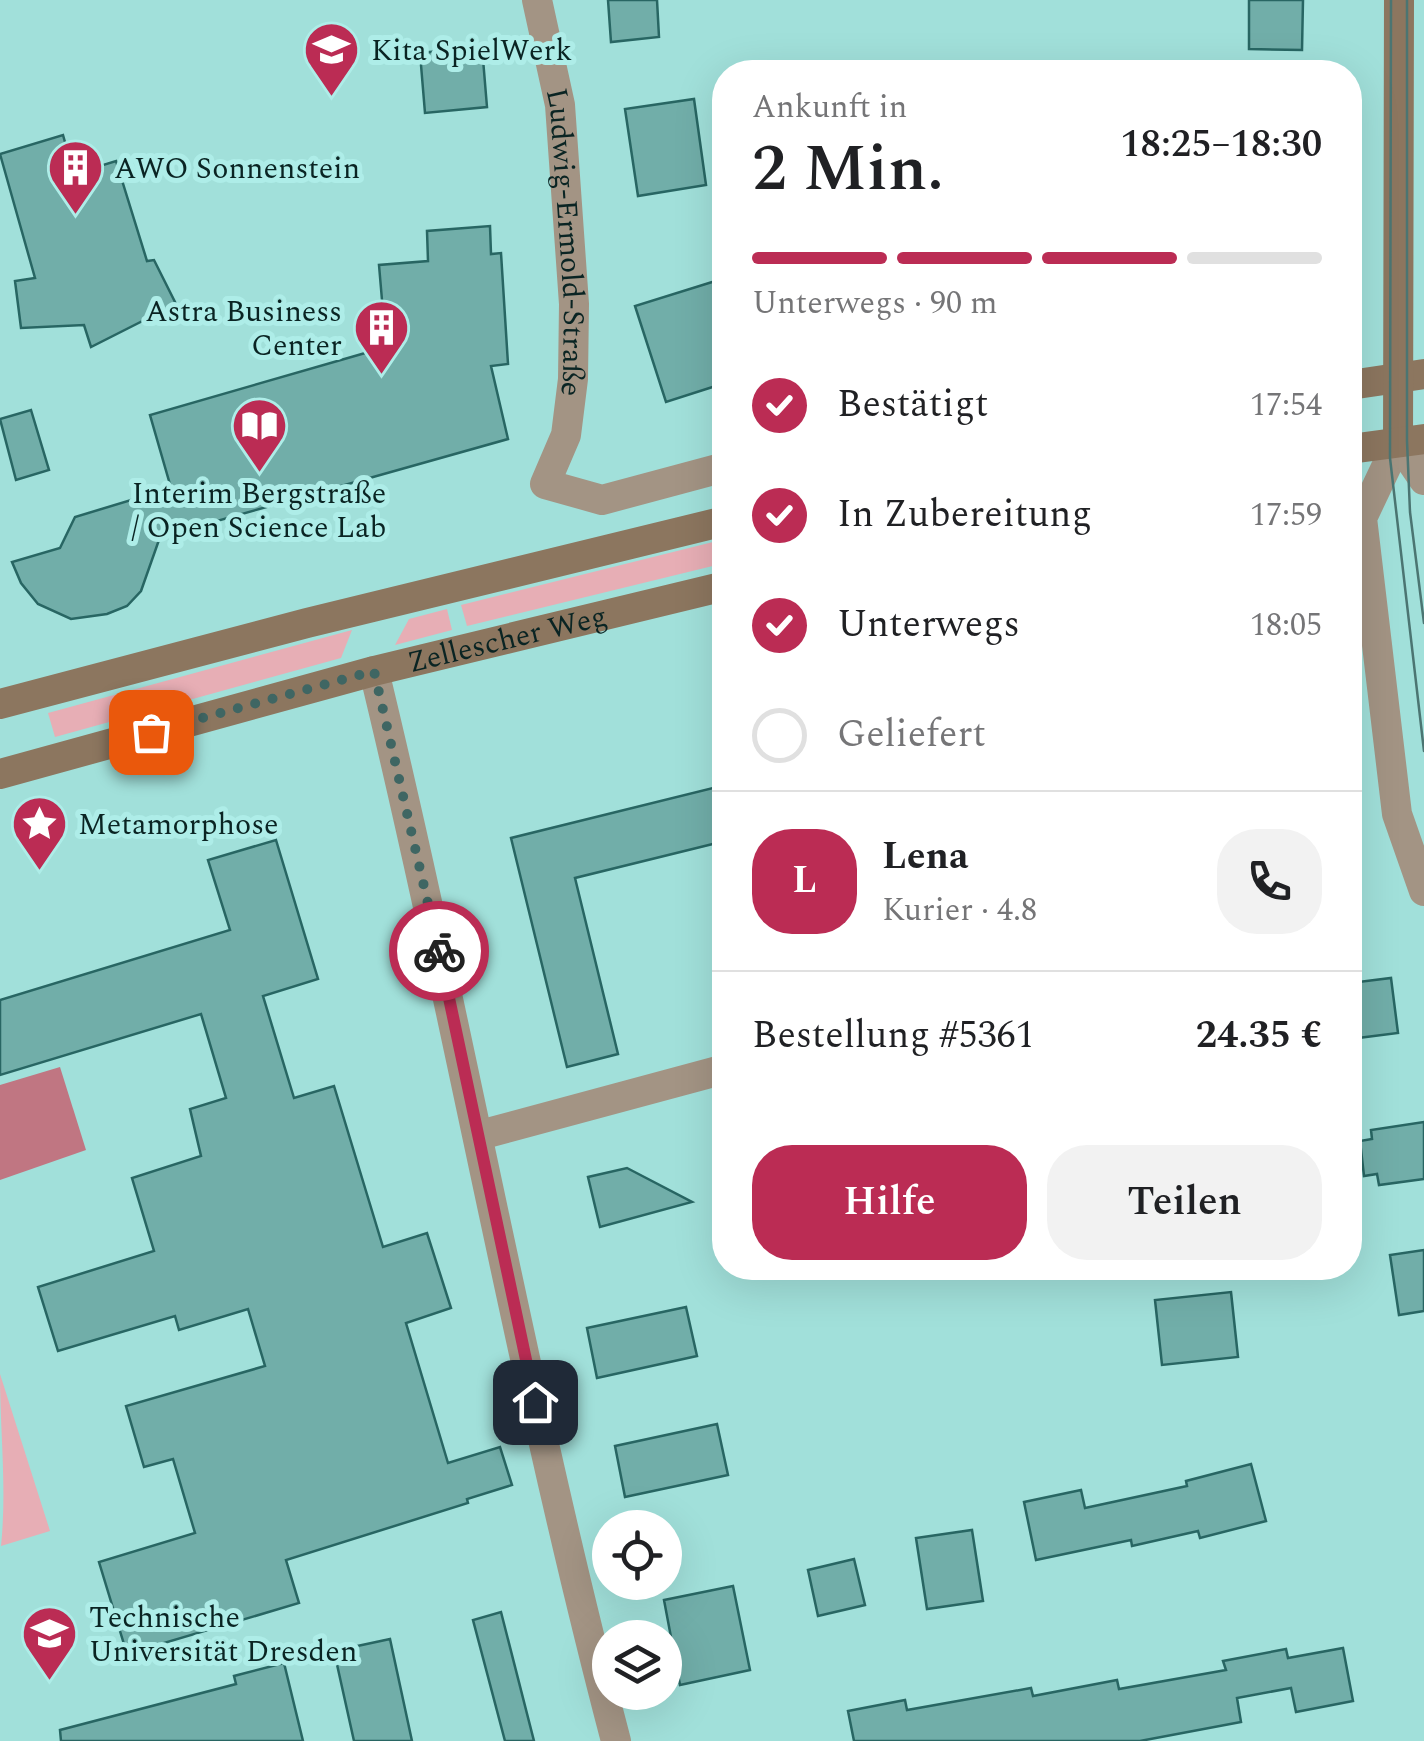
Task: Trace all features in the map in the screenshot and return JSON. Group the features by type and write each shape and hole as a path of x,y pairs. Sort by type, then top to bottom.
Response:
{"main road":[{"path":"1362,447 1411,440 1398,0"},
{"path":"1362,383 1411,376"},
{"path":"0,704 325,618 712,524"},
{"name":"Zellescher Weg","path":"0,774 374,671 712,589"}],"street":[{"name":"Ludwig-Ermold-Straße","path":"537,0 560,106 574,304 574,379 566,436 545,484 602,500 712,470"},
{"path":"1411,440 1424,480"},
{"path":"1411,440 1362,518 1397,814 1424,891"},
{"path":"374,671 480,1135 567,1556 616,1741"},
{"path":"480,1135 712,1073"}],"shaded area":[{"path":"712,542 712,566 467,626 461,605"},
{"path":"447,609 452,630 395,645 409,619"},
{"path":"352,630 341,658 55,737 48,713"},
{"path":"60,1067 86,1150 0,1180 0,1085"},
{"path":"0,1374 50,1531 1,1546 3,1481"}],"building":[{"path":"608,0 657,0 659,37 611,42"},
{"path":"1249,0 1303,0 1302,50 1249,49"},
{"path":"482,47 487,107 425,113 420,53"},
{"path":"694,99 706,185 638,196 625,109"},
{"name":"AWO Sonnenstein","path":"63,135 74,174 116,161 147,261 154,260 176,304 91,347 84,325 21,328 15,281 35,278 0,154"},
{"name":"Astra Business Center","path":"490,226 491,254 501,253 508,364 491,366 508,439 160,537 141,591 127,606 107,614 71,619 38,604 21,583 12,562 60,548 75,517 171,488 150,415 386,347 379,265 428,261 427,231"},
{"path":"712,282 712,387 666,402 635,306"},
{"path":"31,410 49,470 16,480 0,419"},
{"path":"712,788 712,844 575,878 618,1054 567,1067 511,838"},
{"path":"276,840 318,979 263,996 294,1098 334,1086 383,1247 427,1233 451,1308 406,1323 448,1463 500,1447 512,1485 467,1499 468,1503 286,1560 299,1603 127,1654 99,1562 195,1533 173,1459 144,1467 126,1406 265,1366 248,1309 179,1330 175,1316 58,1351 38,1287 154,1251 132,1178 201,1156 190,1109 226,1098 201,1014 0,1075 0,1000 230,930 208,860"},
{"path":"1391,978 1398,1033 1362,1038 1362,982"},
{"path":"1424,1122 1424,1179 1379,1185 1377,1174 1364,1176 1362,1141 1372,1139 1371,1130"},
{"path":"627,1168 692,1202 600,1227 588,1177"},
{"path":"1424,1250 1424,1311 1399,1315 1390,1255"},
{"path":"1231,1292 1238,1357 1162,1365 1155,1300"},
{"path":"686,1307 697,1356 597,1378 587,1328"},
{"path":"717,1424 728,1475 625,1497 615,1446"},
{"path":"1251,1464 1266,1521 1200,1538 1198,1531 1132,1546 1131,1540 1036,1560 1024,1502 1081,1490 1085,1508 1187,1486 1186,1481"},
{"path":"972,1530 983,1601 927,1609 916,1538"},
{"path":"854,1559 865,1605 818,1616 808,1570"},
{"path":"733,1586 750,1670 682,1685 682,1620 668,1620 664,1600 682,1600 682,1596"},
{"path":"501,1612 534,1741 505,1741 473,1620"},
{"path":"390,1639 412,1741 354,1741 334,1651"},
{"path":"1343,1648 1353,1701 1296,1712 1291,1688 1237,1698 1241,1722 1140,1741 854,1741 848,1711 905,1700 907,1710 1031,1688 1033,1696 1117,1680 1119,1689 1226,1670 1223,1661 1286,1649 1288,1658"},
{"path":"284,1663 303,1741 61,1741 60,1730 236,1684 234,1676"}],"tram line":[{"path":"1391,0 1390,458 1424,751"},
{"path":"1407,0 1407,441 1410,512 1424,623"}],"way so far":[{"path":"151,732 374,671 439,951"}],"place":[{"name":"Kita SpielWerk","path":"332,99"},
{"name":"AWO Sonnenstein","path":"75,217"},
{"name":"Astra Business Center","path":"381,377"},
{"name":"Interim Bergstraße / Open Science Lab","path":"259,474"},
{"name":"Metamorphose","path":"39,873"},
{"name":"Technische Universität Dresden","path":"50,1683"}],"route":[{"path":"439,951 535,1402"}]}
